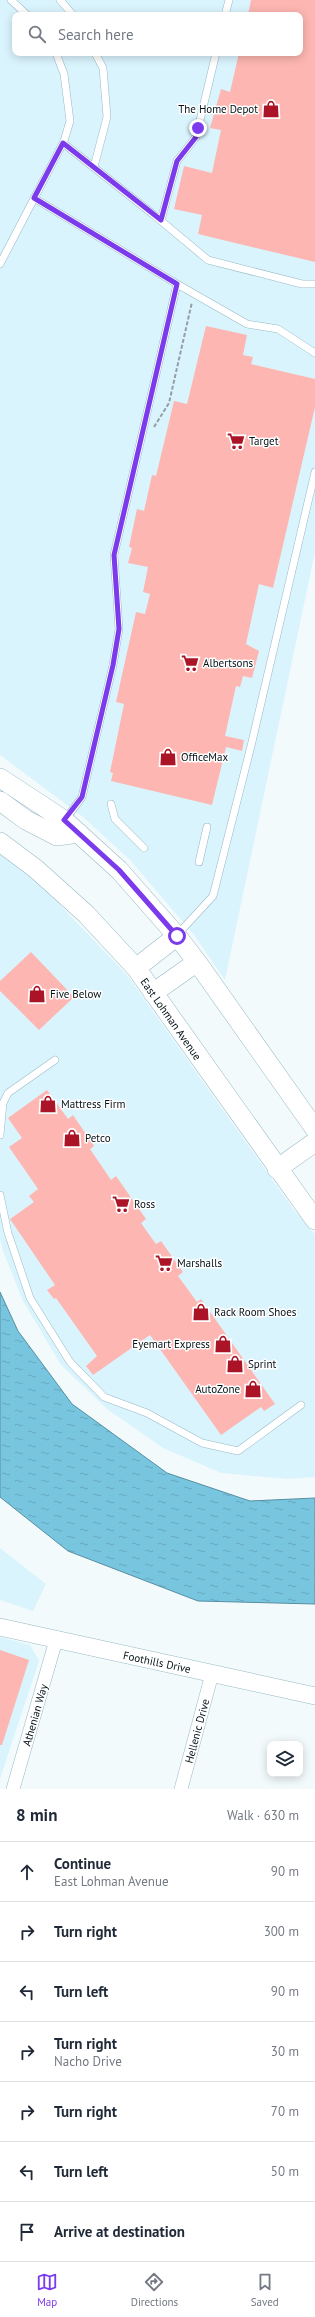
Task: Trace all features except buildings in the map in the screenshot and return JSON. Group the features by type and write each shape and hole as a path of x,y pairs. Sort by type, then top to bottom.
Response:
{"main road":[{"path":"0,778 64,820 119,870 177,936 197,962 315,1129"},
{"path":"0,801 26,820 57,836 79,833"},
{"name":"East Lohman Avenue","path":"0,842 36,869 86,914 136,968 277,1169 315,1220"},
{"path":"136,968 177,936"},
{"path":"153,993 197,962"},
{"path":"277,1169 315,1142"}],"street":[{"name":"Foothills Drive","path":"0,1627 315,1696"},
{"name":"Athenian Way","path":"13,1789 56,1640"},
{"name":"Hellenic Drive","path":"181,1789 212,1674"}],"lane":[{"path":"11,0 24,12"},
{"path":"60,0 70,12"},
{"path":"226,12 228,0"},
{"path":"0,264 63,143 70,121 64,74 57,56"},
{"path":"94,167 107,117 103,68 97,56"},
{"path":"161,220 177,161 196,137 215,56"},
{"path":"63,143 161,220 208,260 302,284 315,284"},
{"path":"34,198 177,284 248,324 278,329 315,352"},
{"path":"64,820 82,797 113,665 119,629 114,555 177,284"},
{"path":"177,936 213,896 260,710 315,472"},
{"path":"112,804 115,819 144,848"},
{"path":"199,862 207,827"},
{"path":"0,1135 3,1103 8,1093 55,1060"},
{"path":"0,1195 8,1233 30,1298 70,1362 104,1397 147,1413 202,1443 238,1451 301,1405"}],"path":[{"path":"150,433 169,403 194,294"}],"shaded area":[{"path":"0,0 315,0 315,552 225,980 194,935 130,860 83,817 0,755"},
{"path":"0,854 42,886 128,976 294,1210 315,1234 315,1477 288,1479 221,1473 163,1448 107,1409 61,1365 23,1301 3,1251 0,1239"},
{"path":"0,1548 46,1584 33,1611 0,1600"},
{"path":"0,1637 30,1645 39,1661 0,1779"}],"water":[{"path":"0,1292 18,1331 72,1404 167,1473 250,1501 315,1498 315,1604 198,1601 68,1551 0,1497"}],"place":[{"name":"The Home Depot","path":"271,109"},
{"name":"Target","path":"236,441"},
{"name":"Albertsons","path":"190,663"},
{"name":"OfficeMax","path":"168,757"},
{"name":"Five Below","path":"37,994"},
{"name":"Mattress Firm","path":"48,1104"},
{"name":"Petco","path":"72,1138"},
{"name":"Ross","path":"121,1204"},
{"name":"Marshalls","path":"164,1263"},
{"name":"Rack Room Shoes","path":"201,1312"},
{"name":"Eyemart Express","path":"223,1344"},
{"name":"Sprint","path":"235,1364"},
{"name":"AutoZone","path":"253,1389"}],"route":[{"path":"177,936 119,870 64,820 82,797 113,665 119,629 114,555 177,284 34,198 63,143 161,220 177,161 196,137 198,128"}]}
